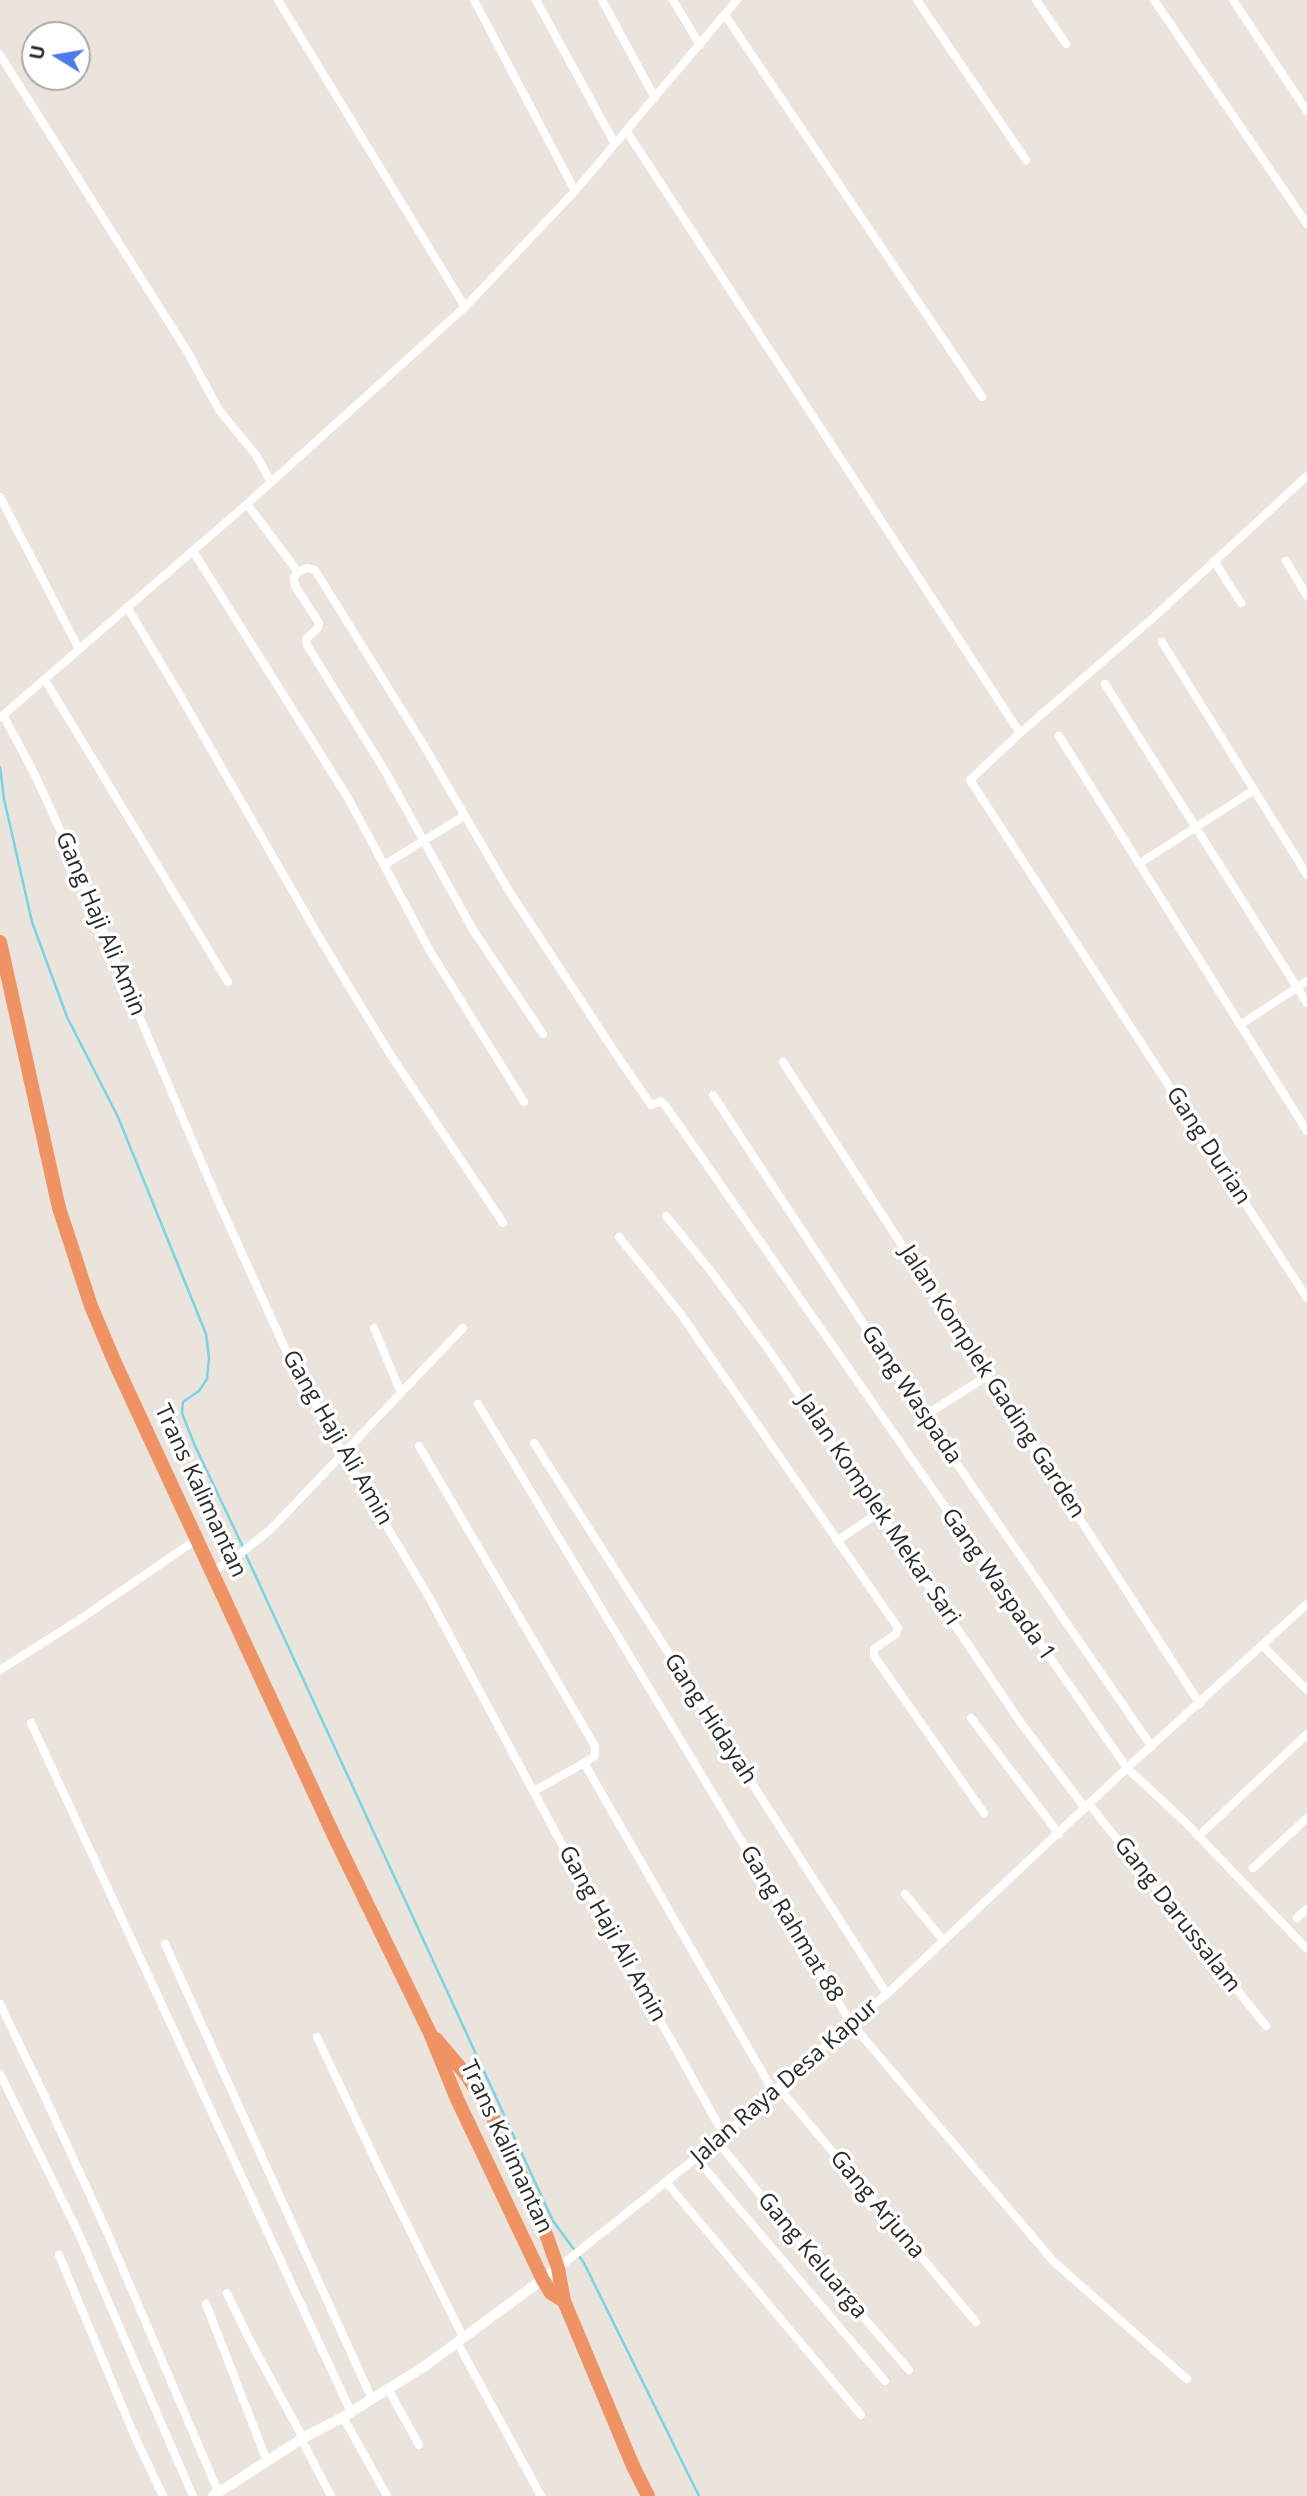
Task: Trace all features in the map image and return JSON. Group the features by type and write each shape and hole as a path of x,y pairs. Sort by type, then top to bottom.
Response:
{"highway":[{"name":"Trans Kalimantan","path":"0,942 52,1179 73,1254 115,1363 336,1840 430,2033 537,2284 564,2301"},
{"name":"Trans Kalimantan","path":"430,2033 453,2057 487,2106 536,2206 558,2268 564,2301"},
{"path":"564,2301 648,2496"}],"street":[{"path":"278,0 465,307"},
{"path":"474,0 575,191"},
{"path":"536,0 615,144"},
{"path":"602,0 655,98"},
{"path":"673,0 699,45"},
{"path":"2,717 247,504 465,307 575,191 737,0"},
{"path":"917,0 1026,160"},
{"path":"1036,0 1066,44"},
{"path":"1154,0 1307,224"},
{"path":"1233,0 1307,111"},
{"path":"725,15 982,397"},
{"path":"0,55 187,351 219,410 257,455 271,482"},
{"path":"627,132 1020,733 1306,479"},
{"path":"380,188 388,183"},
{"path":"0,497 79,649"},
{"path":"247,504 298,572"},
{"path":"192,551 348,798 430,951 524,1102"},
{"path":"1214,561 1241,603"},
{"path":"1286,561 1307,596"},
{"path":"384,865 424,840 464,817 423,744 315,570 307,568 294,577 295,586 319,625 306,639 307,645 385,771 424,840 473,930 543,1034"},
{"path":"127,607 328,954 390,1054 503,1223"},
{"path":"1162,642 1307,875"},
{"path":"45,680 228,982"},
{"path":"1105,684 1307,1003"},
{"name":"Gang Haji Ali Amin","path":"2,717 57,823 269,1316 343,1454 429,1597 721,2138"},
{"name":"Gang Durian","path":"1020,733 970,780 1307,1298"},
{"path":"1059,736 1307,1131"},
{"path":"1140,863 1254,790"},
{"name":"Gang Waspada 1","path":"464,817 509,891 630,1074 652,1105 656,1101 665,1105 1127,1768 1185,1822 1307,1949"},
{"path":"1240,1025 1307,981"},
{"name":"Jalan Komplek Gading Garden","path":"783,1062 1200,1704"},
{"name":"Gang Waspada","path":"713,1095 924,1416 1152,1747"},
{"name":"Jalan Komplek Mekar Sari","path":"666,1216 768,1349 1021,1723 1087,1806"},
{"path":"619,1237 680,1313 898,1629 896,1634 874,1649 874,1656 985,1813"},
{"path":"374,1328 401,1393"},
{"path":"212,1571 243,1552 270,1530 463,1328"},
{"path":"924,1416 987,1376"},
{"name":"Gang Rahmat 88","path":"478,1404 851,2023 1054,2262 1187,2379"},
{"name":"Gang Hidayah","path":"534,1443 887,1994"},
{"path":"419,1446 595,1746 595,1756 534,1791"},
{"path":"836,1541 878,1513"},
{"path":"0,1670 82,1618 197,1539"},
{"name":"Jalan Raya Desa Kapur","path":"216,2494 425,2366 578,2253 721,2138 887,1994 1127,1768 1307,1604"},
{"path":"1262,1645 1307,1690"},
{"path":"971,1718 1059,1834"},
{"path":"31,1723 387,2496"},
{"path":"1204,1831 1307,1734"},
{"name":"Gang Arjuna","path":"584,1763 776,2089 976,2322"},
{"name":"Gang Darussalam","path":"1087,1806 1266,2026"},
{"path":"1253,1868 1307,1818"},
{"path":"905,1894 943,1940"},
{"path":"1297,1918 1307,1909"},
{"path":"165,1944 372,2399"},
{"path":"0,2004 46,2097 107,2232 216,2494"},
{"path":"317,2037 460,2339 541,2496"},
{"path":"0,2074 79,2234 193,2496"},
{"name":"Gang Keluarga","path":"721,2138 803,2246 909,2370"},
{"path":"696,2158 885,2381"},
{"path":"666,2182 861,2415"},
{"path":"59,2255 135,2437 163,2496"},
{"path":"227,2292 331,2496"},
{"path":"206,2304 267,2461"},
{"path":"388,2389 419,2445"}],"waterway":[{"path":"0,767 4,799 32,922 67,1017 118,1117 206,1334 209,1358 207,1379 199,1391 183,1402 182,1413 243,1547"},
{"path":"245,1553 553,2221 584,2263 699,2496"}]}
